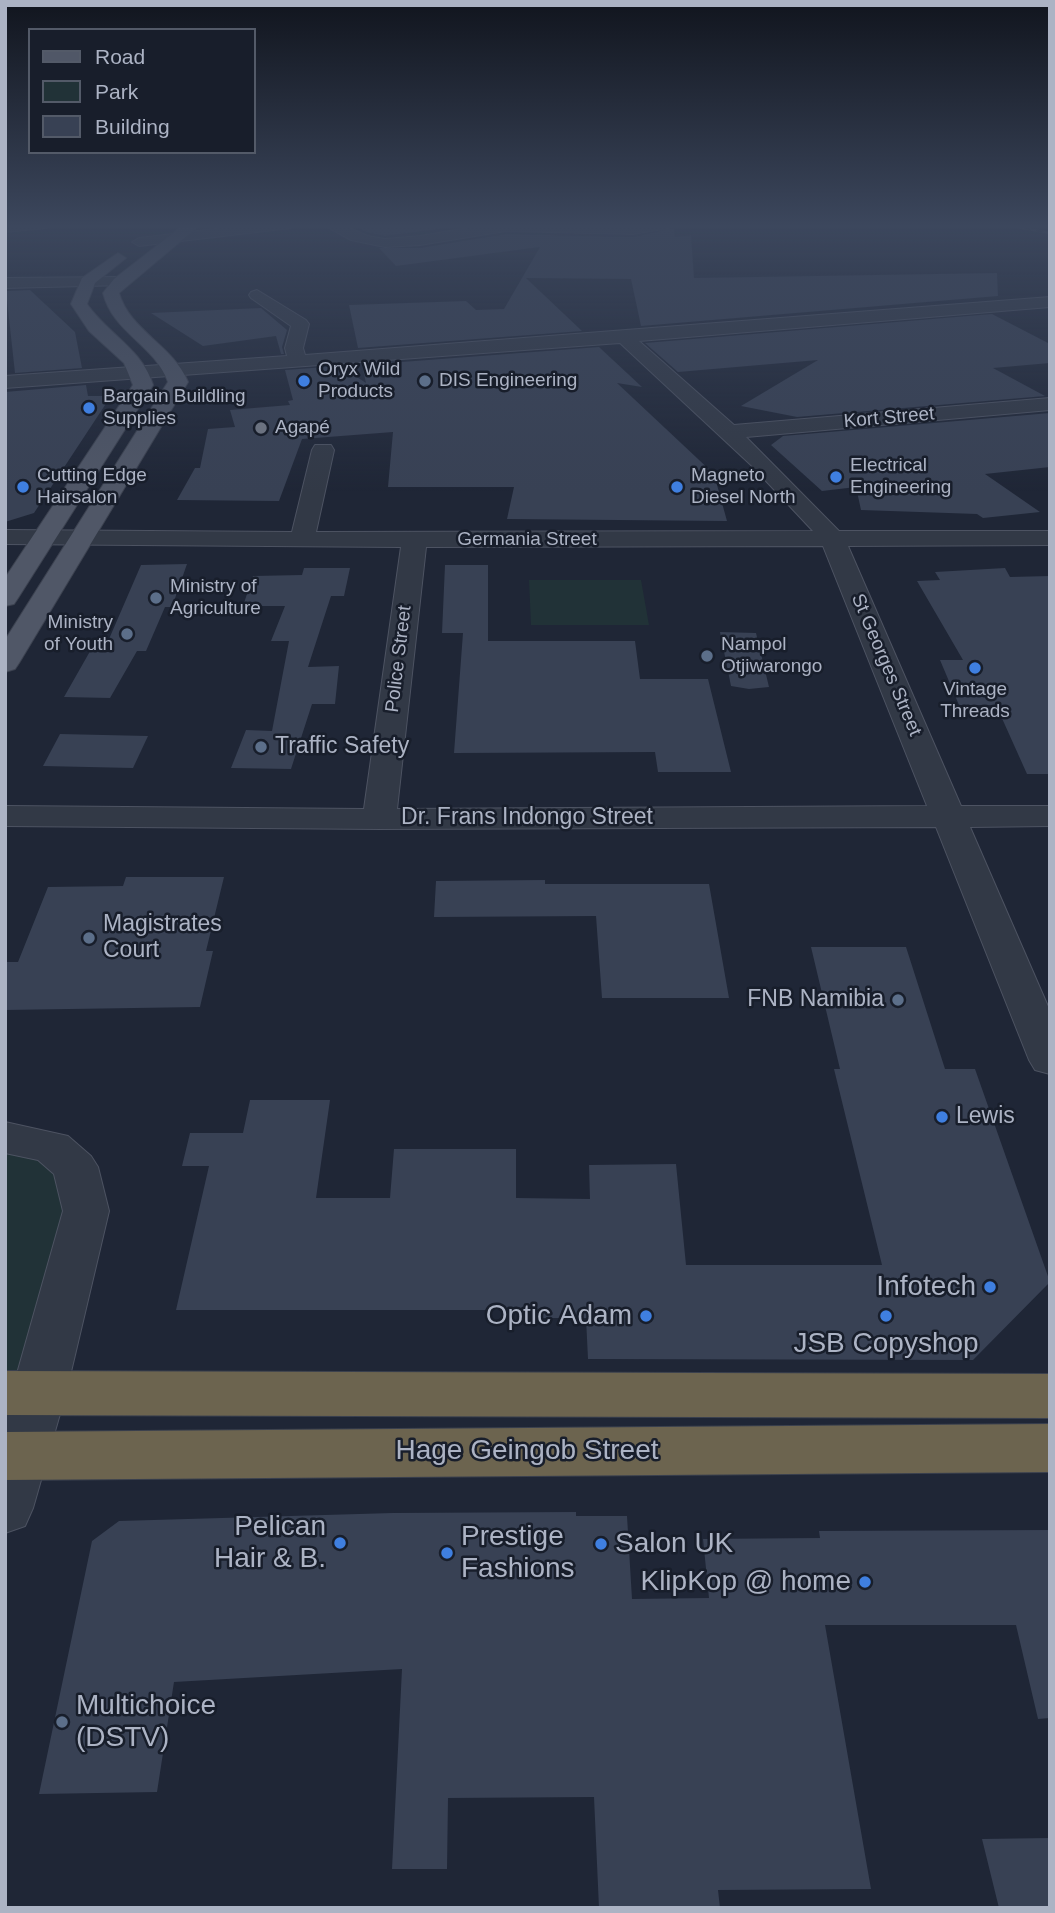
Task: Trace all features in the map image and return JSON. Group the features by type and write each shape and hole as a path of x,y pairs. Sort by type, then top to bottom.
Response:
{"highway":[{"path":"22,1393 1050,1396"},
{"name":"Hage Geingob Street","path":"14,1456 1050,1448"}],"main road":[{"path":"5,598 143,385 141,372 131,358 94,326 85,313"},
{"path":"5,663 178,382 175,370 118,313"}],"street":[{"path":"284,313 300,324 294,348 298,361"},
{"path":"5,382 920,313"},
{"path":"1012,313 1029,321"},
{"name":"St Georges Street","path":"625,337 799,498 833,540 1050,1060"},
{"name":"Kort Street","path":"728,432 1050,404"},
{"path":"302,540 323,450"},
{"name":"Germania Street","path":"5,537 302,540 1050,538"},
{"name":"Police Street","path":"379,819 414,540"},
{"name":"Dr. Frans Indongo Street","path":"5,816 379,819 1050,816"},
{"path":"5,1137 52,1147 75,1167 86,1211 22,1393 5,1508"}],"green space":[{"path":"529,580 641,580 649,625 531,625"},
{"path":"5,1137 75,1167 39,1393 5,1393"}],"building":[{"path":"8,313 55,313 75,332 82,368 15,373"},
{"path":"151,313 267,313 287,330 282,347 284,354 281,354 276,336 203,346"},
{"path":"351,313 563,313 582,331 358,348"},
{"path":"638,313 792,313 641,326"},
{"path":"992,314 1050,344 1050,363 993,368 1045,396 797,417 741,406 818,360 678,372 645,343"},
{"path":"599,347 642,387 617,383 714,474 727,521 507,519 514,487 388,487 393,432 302,439 279,501 177,500 195,468 200,468 208,429 235,427 230,410 290,405 288,401 293,400 285,370 340,366 366,383 362,365"},
{"path":"86,385 88,396 111,396 34,513 5,522 5,392"},
{"path":"1050,413 1050,467 985,474 1040,512 983,518 977,514 861,510 856,487 822,491 771,445 783,436"},
{"path":"187,564 172,607 165,607 146,651 137,651 110,698 64,697 97,639 109,639 141,565"},
{"path":"445,565 488,565 488,641 635,641 640,679 708,679 731,772 658,772 655,752 454,753 463,633 442,633"},
{"path":"304,568 350,568 344,596 331,596 308,667 339,666 335,704 312,704 291,769 231,768 246,730 272,731 289,641 271,641 285,606 243,606 253,576 302,575"},
{"path":"1005,568 1010,577 1050,576 1050,774 1027,774 996,705 959,705 940,660 963,660 917,581 940,580 935,572"},
{"path":"720,632 756,633 769,687 749,689 731,686"},
{"path":"60,734 148,736 133,768 43,766"},
{"path":"126,877 224,877 206,951 213,951 200,1007 5,1010 5,962 18,962 48,887 123,886"},
{"path":"545,880 545,884 709,884 729,998 602,998 596,916 434,917 436,881"},
{"path":"811,947 906,947 945,1069 975,1069 1050,1282 973,1360 588,1359 586,1318 541,1318 541,1310 176,1310 209,1166 182,1166 190,1133 243,1133 250,1100 330,1100 316,1198 390,1198 394,1149 516,1149 516,1198 590,1199 589,1165 676,1164 686,1265 882,1265 834,1069 840,1069"},
{"path":"576,1512 576,1516 627,1516 632,1599 709,1598 703,1539 820,1538 819,1531 1050,1530 1050,1718 1038,1719 1016,1625 825,1625 871,1889 718,1890 720,1908 599,1908 594,1797 448,1798 447,1869 392,1869 402,1669 174,1682 157,1792 39,1794 92,1541 119,1521 393,1513"},
{"path":"1050,1838 1050,1908 999,1908 982,1839"}],"place":[{"name":"Oryx Wild Products","path":"304,381"},
{"name":"DIS Engineering","path":"425,381"},
{"name":"Bargain Buildling Supplies","path":"89,408"},
{"name":"Agapé","path":"261,428"},
{"name":"Electrical Engineering","path":"836,477"},
{"name":"Cutting Edge Hairsalon","path":"23,487"},
{"name":"Magneto Diesel North","path":"677,487"},
{"name":"Ministry of Agriculture","path":"156,598"},
{"name":"Ministry of Youth","path":"127,634"},
{"name":"Nampol Otjiwarongo","path":"707,656"},
{"name":"Vintage Threads","path":"975,668"},
{"name":"Traffic Safety","path":"261,747"},
{"name":"Magistrates Court","path":"89,938"},
{"name":"FNB Namibia","path":"898,1000"},
{"name":"Lewis","path":"942,1117"},
{"name":"Infotech","path":"990,1287"},
{"name":"Optic Adam","path":"646,1316"},
{"name":"JSB Copyshop","path":"886,1316"},
{"name":"Pelican Hair & B.","path":"340,1543"},
{"name":"Salon UK","path":"601,1544"},
{"name":"Prestige Fashions","path":"447,1553"},
{"name":"KlipKop @ home","path":"865,1582"},
{"name":"Multichoice (DSTV)","path":"62,1722"}]}
